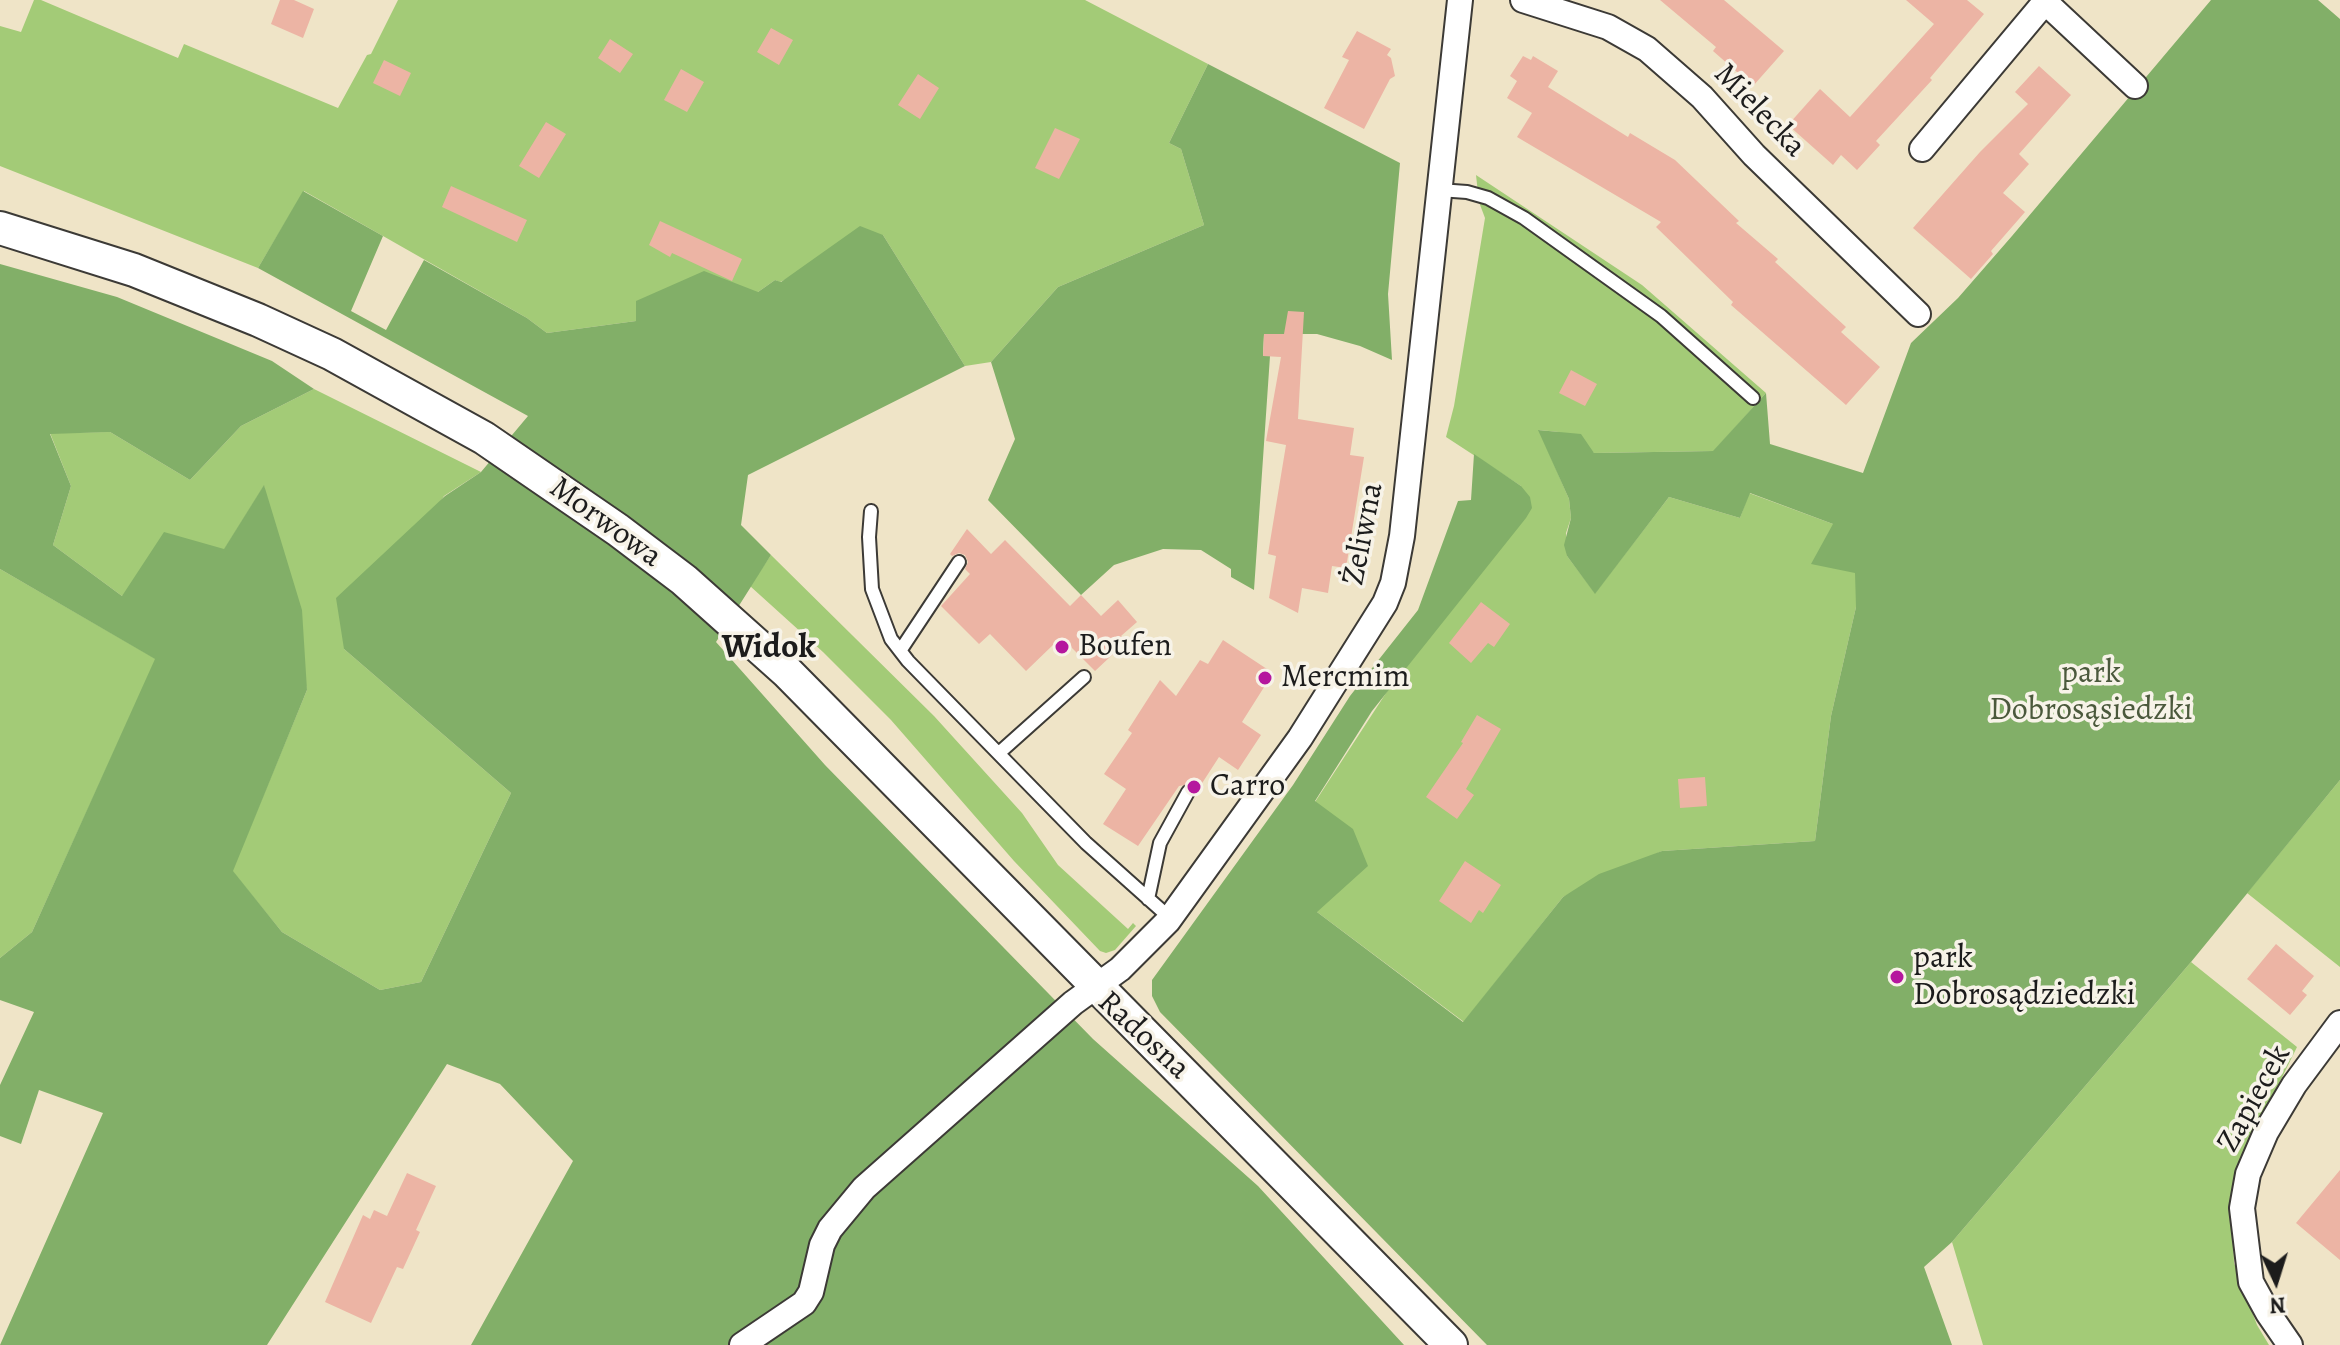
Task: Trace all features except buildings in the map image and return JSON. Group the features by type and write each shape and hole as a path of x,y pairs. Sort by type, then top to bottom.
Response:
{"main road":[{"name":"Morwowa","path":"0,228 134,270 270,325 413,397 484,438 553,484 684,580 769,655 1097,986"},
{"name":"Radosna","path":"1097,986 1451,1345"}],"street":[{"name":"Żeliwna","path":"1097,986 1123,967 1170,918 1300,738 1389,593 1402,536 1460,0"},
{"name":"Mielecka","path":"1523,0 1608,27 1647,49 1702,97 1754,155 1918,314"},
{"path":"1922,149 2044,1 2135,86"},
{"name":"Radosna","path":"742,1345 804,1303 811,1292 822,1245 830,1229 864,1188 1073,1003 1097,986"},
{"name":"Zapiecek","path":"2290,1345 2251,1282 2242,1208 2248,1174 2266,1132 2294,1085 2340,1023"}],"lane":[{"path":"1439,190 1467,192 1488,198 1524,218 1661,316 1753,398"},
{"path":"871,511 872,589 891,639 1086,843 1170,918"},
{"path":"900,651 959,562"},
{"path":"999,753 1084,677"},
{"path":"1148,899 1160,843 1188,792"}],"green space":[{"path":"34,0 41,0 178,58 184,44 338,108 367,55 371,54 398,0 1085,0 1208,64 1169,143 1181,149 1204,225 1058,287 991,362 965,366 883,235 780,282 775,280 758,292 636,321 547,333 527,318 304,191 258,268 0,166 0,26 21,32"},
{"name":"park Dobrosąsiedzki","path":"2211,0 2318,0 2340,19 2340,780 2191,962 1952,1242 1924,1267 1952,1345 1487,1345 1160,1012 1152,996 1152,980 1293,785 1350,696 1418,610 1458,501 1471,500 1474,454 1521,486 1530,497 1532,508 1372,711 1315,801 1353,829 1368,866 1317,912 1463,1022 1563,897 1599,874 1662,851 1815,841 1831,716 1856,607 1855,573 1811,564 1833,524 1750,493 1740,518 1669,497 1595,594 1567,556 1564,545 1571,518 1569,499 1538,430 1581,434 1594,453 1713,451 1766,393 1770,444 1863,473 1911,343 1958,298"},
{"path":"1208,64 1400,163 1388,294 1392,360 1360,346 1317,334 1264,334 1263,356 1270,356 1254,590 1231,577 1231,569 1201,550 1163,549 1114,565 1081,595 988,500 1015,439 991,362 1058,287 1204,225 1181,149 1169,143"},
{"path":"1476,175 1642,285 1766,393 1714,451 1594,453 1559,432 1539,430 1569,499 1571,518 1566,533 1567,556 1595,593 1669,497 1740,518 1749,493 1833,524 1856,573 1856,607 1831,716 1815,841 1662,851 1563,897 1464,1022 1317,912 1315,802 1521,486 1446,437 1454,406 1485,218 1479,202"},
{"path":"303,191 383,236 351,311 386,330 424,260 527,318 547,333 636,321 636,301 704,271 758,292 775,280 781,282 860,226 883,235 965,366 748,475 741,525 771,555 716,642 825,765 1093,1039 1258,1186 1404,1345 471,1345 573,1161 500,1084 447,1064 267,1345 0,1345 103,1113 39,1090 21,1144 0,1136 0,1085 34,1012 0,1000 0,958 32,932 155,659 0,569 0,264 117,297 272,361 314,389 241,426 190,480 110,432 50,434 71,486 53,545 122,596 164,532 224,549 264,485 302,610 307,690 233,871 282,932 380,990 421,982 511,793 344,649 336,598 445,496 481,472 528,416 258,268"},
{"path":"314,389 481,472 444,496 344,649 511,793 421,982 380,990 282,932 232,871 307,690 264,486 224,550 122,596 53,545 71,486 50,433 110,432 190,480 241,426"},
{"path":"771,555 934,716 1022,813 1058,865 1128,929 1133,923 1136,926 1115,950 1100,951 1014,861 891,720 823,652 750,586"},
{"path":"0,569 156,659 32,932 0,958"},
{"path":"2340,780 2340,967 2247,893"},
{"path":"2191,962 2297,1047 2237,1169 2232,1206 2234,1263 2257,1325 2269,1345 1983,1345 1952,1242"}],"place":[{"name":"Boufen","path":"1062,647"},
{"name":"Mercmim","path":"1265,678"},
{"name":"Carro","path":"1194,787"},
{"name":"park Dobrosądziedzki","path":"1897,977"}],"district":[{"name":"Widok","path":"769,649"}]}
